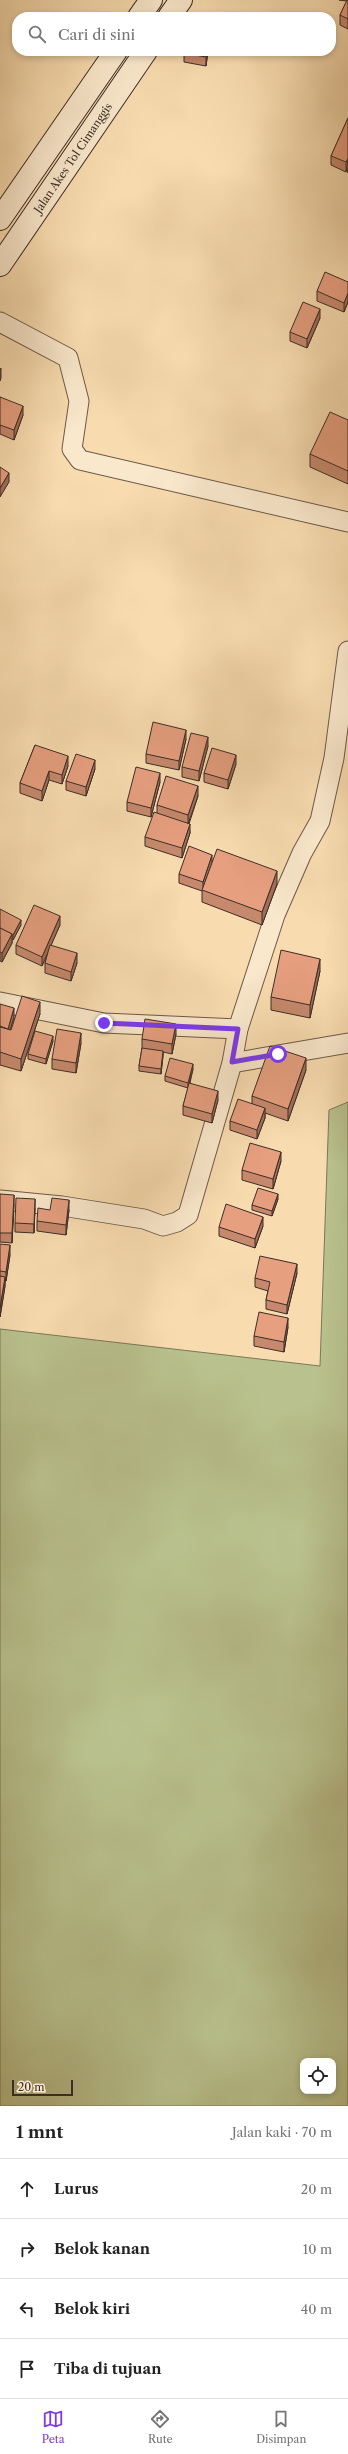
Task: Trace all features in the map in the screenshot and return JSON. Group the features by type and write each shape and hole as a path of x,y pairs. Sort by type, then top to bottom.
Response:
{"main road":[{"path":"143,12 151,0"},
{"path":"173,12 181,0"},
{"path":"0,219 113,56"},
{"name":"Jalan Akes Tol Cimanggis","path":"0,265 143,56"}],"street":[{"path":"0,322 68,358 79,401 72,449 80,460 348,522"},
{"path":"0,1200 62,1206 144,1219 163,1226 177,1222 188,1215 192,1206 232,1062 238,1029 276,915 302,853 320,821 334,758 348,651"},
{"path":"0,1002 104,1023 238,1029"},
{"path":"232,1062 348,1043"}],"green space":[{"path":"348,1102 348,2106 0,2106 0,1329 320,1366 329,1110"}],"building":[{"path":"348,0 348,19 340,15"},
{"path":"348,118 348,158 346,162 331,156"},
{"path":"325,272 348,282 348,293 344,303 317,291"},
{"path":"303,302 320,309 307,339 290,332"},
{"path":"0,397 23,406 14,430 0,425"},
{"path":"330,412 348,420 348,471 310,454"},
{"path":"0,467 9,473 0,488"},
{"path":"153,722 186,730 179,761 146,754"},
{"path":"191,733 208,737 199,771 182,767"},
{"path":"35,745 68,756 62,775 49,771 42,791 20,783"},
{"path":"212,748 236,755 228,780 204,773"},
{"path":"76,754 95,760 86,787 66,781"},
{"path":"136,767 160,773 151,808 127,802"},
{"path":"166,776 198,786 188,815 157,805"},
{"path":"154,812 190,824 182,848 145,837"},
{"path":"189,846 212,855 203,882 179,874"},
{"path":"217,849 277,871 262,912 202,890"},
{"path":"34,905 60,916 42,957 16,945"},
{"path":"0,909 21,920 13,935 0,928"},
{"path":"0,928 12,934 2,953 0,952"},
{"path":"50,945 77,953 71,972 45,963"},
{"path":"281,950 320,959 310,1005 271,997"},
{"path":"22,996 40,1002 21,1059 0,1052 0,1027 11,1030"},
{"path":"0,1004 14,1008 8,1029 0,1026"},
{"path":"145,1019 176,1024 172,1044 142,1039"},
{"path":"57,1029 81,1033 76,1063 52,1059"},
{"path":"35,1031 53,1036 46,1059 28,1054"},
{"path":"270,1046 306,1058 288,1109 252,1096"},
{"path":"142,1048 163,1051 161,1069 139,1066"},
{"path":"170,1058 193,1064 188,1083 165,1076"},
{"path":"189,1083 218,1091 212,1114 183,1106"},
{"path":"238,1099 265,1108 257,1130 230,1121"},
{"path":"250,1143 281,1152 273,1179 242,1170"},
{"path":"258,1188 278,1194 272,1211 252,1205"},
{"path":"0,1194 14,1195 12,1233 0,1233"},
{"path":"16,1198 35,1199 34,1224 15,1223"},
{"path":"52,1198 69,1200 66,1225 37,1221 38,1208 50,1210"},
{"path":"226,1204 263,1217 255,1239 219,1227"},
{"path":"0,1244 10,1245 6,1272 0,1271"},
{"path":"260,1256 297,1264 287,1305 266,1300 270,1282 255,1278"},
{"path":"0,1276 5,1277 0,1308"},
{"path":"259,1312 288,1318 284,1342 254,1336"}],"route":[{"path":"104,1023 238,1029 232,1062 278,1054"}]}
